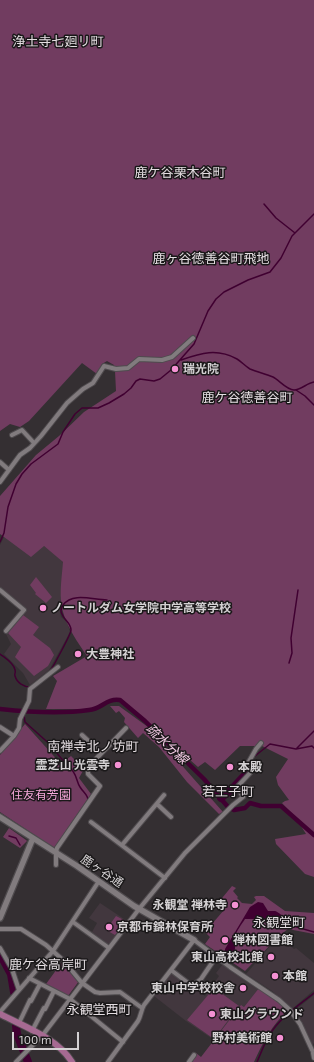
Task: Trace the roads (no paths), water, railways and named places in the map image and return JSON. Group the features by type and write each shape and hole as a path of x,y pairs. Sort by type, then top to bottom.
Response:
{"main road":[{"path":"0,1013 58,1045 68,1055 72,1062"}],"street":[{"path":"0,482 20,455 30,448 46,431 68,403 83,389 93,383 104,366 116,369 128,368 139,359 162,360 172,357 193,338"},
{"path":"12,435 22,430 34,443"},
{"path":"0,462 9,470"},
{"path":"0,590 24,610 6,631"},
{"path":"0,751 14,736 19,728 20,719 29,702 30,689 58,667"},
{"path":"0,727 14,736"},
{"path":"56,865 57,848 100,786 88,774 88,767 126,728"},
{"path":"82,736 101,753"},
{"path":"16,1062 42,1036 139,908 164,878 230,808 243,798 238,786 251,772 247,765 260,743"},
{"path":"122,846 164,795"},
{"path":"157,804 171,817"},
{"name":"鹿ヶ谷通","path":"0,817 139,908 194,940"},
{"path":"91,822 164,878"},
{"path":"0,918 33,838"},
{"path":"0,1013 53,951 99,882"},
{"path":"73,922 109,948"},
{"path":"0,929 21,929 53,951 64,961 82,983 95,992 120,992 142,1008"},
{"path":"108,1062 141,1015 142,1008 194,940 216,957 279,1000 291,1011 300,1024 313,1053"},
{"path":"0,948 12,968 19,990"},
{"path":"171,970 192,986 200,979 216,957"},
{"path":"29,978 70,999 123,1042"},
{"path":"18,1023 40,984"},
{"path":"32,1030 54,991"},
{"path":"189,1062 194,1055"}],"waterway":[{"path":"264,204 276,218 295,233"},
{"path":"0,542 4,533 8,507 16,484 31,464 58,444 63,432 75,414 82,408 98,408 109,403 124,394 136,381 140,379 154,381 160,379 171,370 194,344 208,311 216,299 224,292 248,280 270,272 281,258 292,236 314,214"},
{"path":"181,360 195,355 209,353 223,354 237,359 250,369 273,377 291,390 299,389 314,382"},
{"path":"296,390 314,405"},
{"path":"289,663 292,653 291,638 298,590"},
{"path":"50,671 71,630 70,625 61,613 63,605 67,601 78,598 107,600"},
{"path":"0,654 13,665 15,676 19,683 30,687"},
{"name":"疏水分線","path":"0,709 67,712 93,709 107,702 120,700 145,721 204,779 228,807 234,810 245,808 250,803 261,806 281,806 314,835"},
{"path":"26,712 31,701"},
{"path":"24,715 25,722 54,748 58,755 72,770 88,800"},
{"path":"297,748 314,731"},
{"path":"255,756 270,744 296,749 312,746 314,748"},
{"path":"221,798 248,772"},
{"path":"9,836 16,838 20,845"},
{"path":"293,926 314,932"},
{"path":"0,954 11,974 14,992"},
{"path":"257,1062 264,1045 273,1030 289,1013 314,993"},
{"path":"16,1026 17,1034 28,1062"}],"place":[{"name":"瑞光院","path":"175,369"},
{"name":"ノートルダム女学院中学高等学校","path":"43,608"},
{"name":"大豊神社","path":"78,654"},
{"name":"霊芝山 光雲寺","path":"118,765"},
{"name":"本殿","path":"230,767"},
{"name":"永観堂 禅林寺","path":"235,905"},
{"name":"京都市錦林保育所","path":"109,927"},
{"name":"禅林図書館","path":"225,940"},
{"name":"東山高校北館","path":"271,957"},
{"name":"本館","path":"275,976"},
{"name":"東山中学校校舎","path":"243,988"},
{"name":"東山グラウンド","path":"212,1014"},
{"name":"野村美術館","path":"280,1038"}],"district":[{"name":"浄土寺七廻リ町","path":"58,42"},
{"name":"鹿ケ谷栗木谷町","path":"180,173"},
{"name":"鹿ヶ谷徳善谷町飛地","path":"211,259"},
{"name":"鹿ケ谷徳善谷町","path":"247,398"},
{"name":"南禅寺北ノ坊町","path":"93,747"},
{"name":"若王子町","path":"228,792"},
{"name":"永観堂町","path":"279,923"},
{"name":"鹿ケ谷高岸町","path":"48,965"},
{"name":"永観堂西町","path":"99,1010"}],"park label":[{"name":"住友有芳園","path":"41,795"}]}
